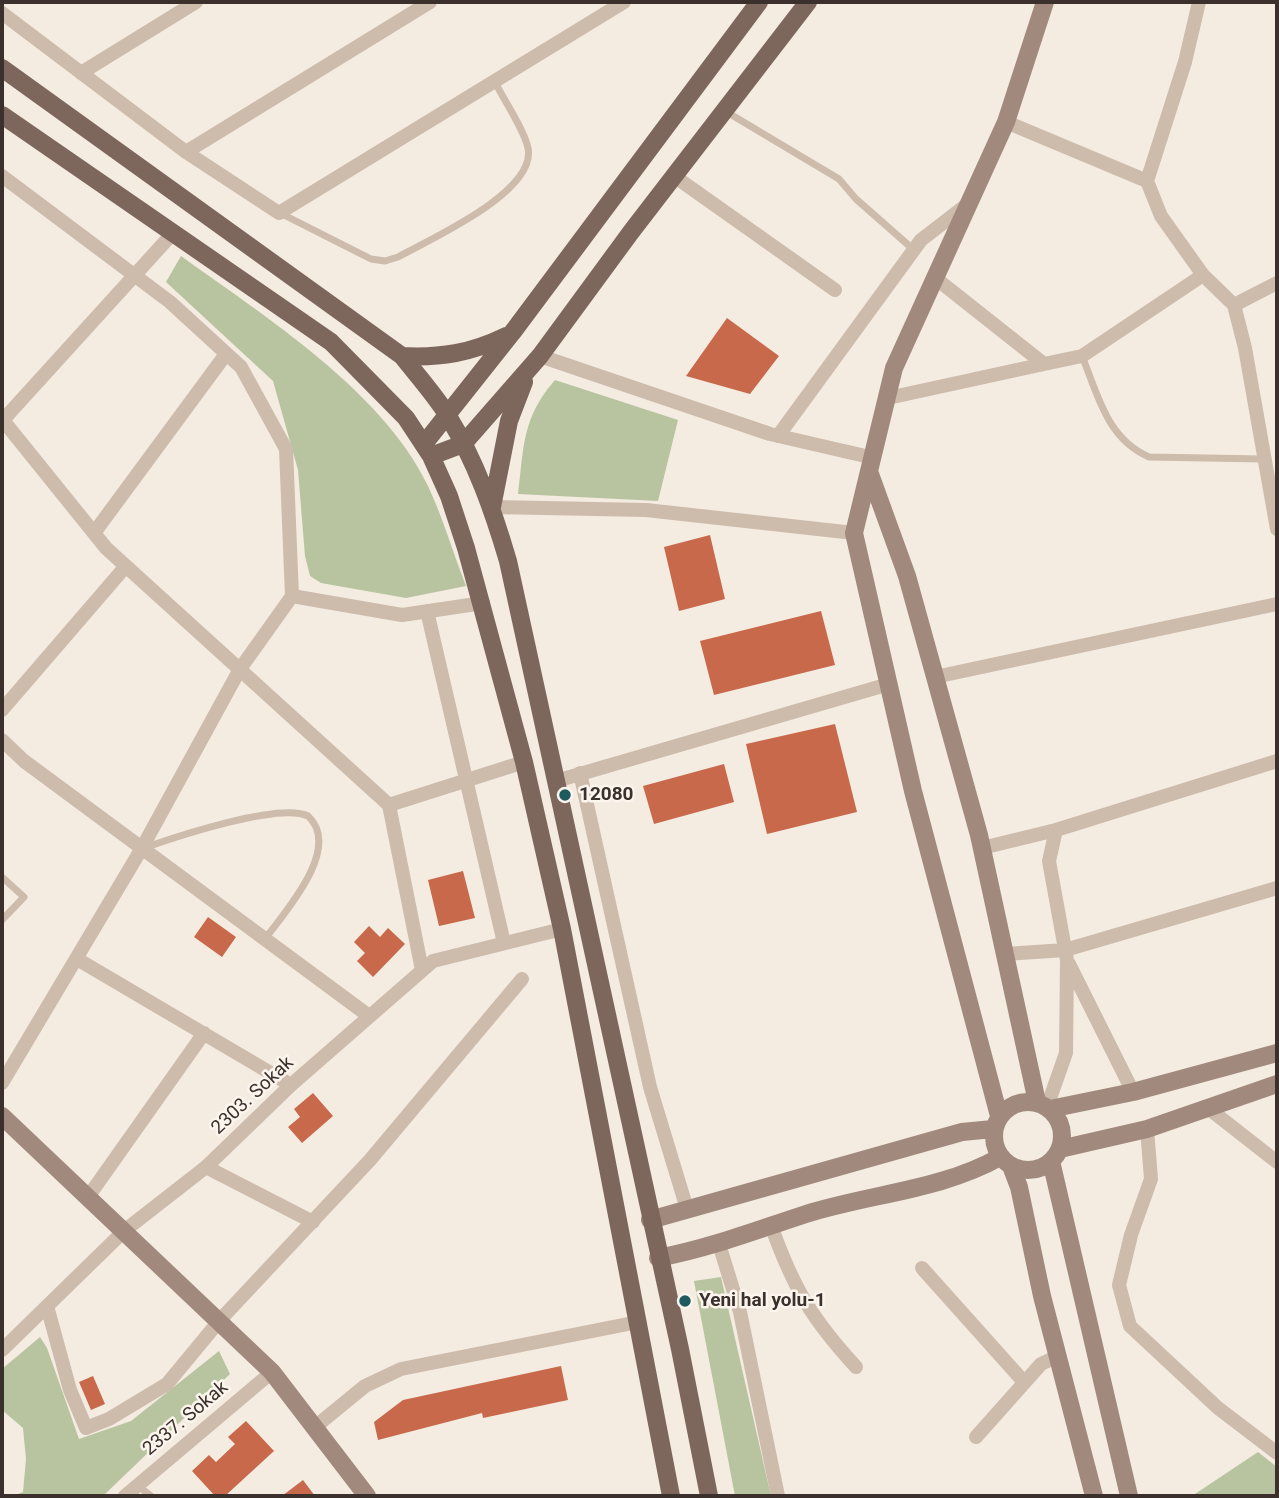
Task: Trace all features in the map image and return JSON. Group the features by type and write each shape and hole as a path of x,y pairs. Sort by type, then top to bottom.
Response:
{"main road":[{"path":"427,450 447,414 512,333 714,66 759,2"},
{"path":"427,450 463,444 535,363 808,2"},
{"path":"2,68 402,355 447,414 463,444 492,507 508,561 709,1496"},
{"path":"2,115 331,342 406,418 427,450 449,496 483,603 524,761 562,929 671,1496"},
{"path":"402,355 449,356 480,349 512,333"},
{"path":"492,507 509,421 535,363"}],"street":[{"path":"80,73 196,2"},
{"path":"186,152 430,2"},
{"path":"2,13 186,152 279,213 624,2"},
{"path":"1045,2 1006,122 894,368 854,533 916,804 996,1123 994,1144 1019,1187 1094,1496"},
{"path":"1199,2 1185,62 1147,181 1161,216 1203,275 1234,305 1245,348 1277,529"},
{"path":"1006,122 1147,181"},
{"path":"2,176 135,274 241,368 286,449 292,596 240,669 142,848 2,1083"},
{"path":"674,176 835,290"},
{"path":"778,436 921,240 969,203"},
{"path":"173,233 2,420 94,533 126,566 389,805 422,970"},
{"path":"888,398 1083,356 1203,275"},
{"path":"934,277 1044,364"},
{"path":"1234,305 1277,282"},
{"path":"94,533 226,354"},
{"path":"535,363 872,466"},
{"path":"872,466 907,576 982,848 1005,954 1044,1106 1059,1120 1062,1134 1056,1155 1129,1496"},
{"path":"492,507 646,510 854,533"},
{"path":"2,710 126,566"},
{"path":"292,596 402,615 483,603"},
{"path":"935,677 1277,604"},
{"path":"427,611 504,943"},
{"path":"556,780 889,684"},
{"path":"2,740 24,761 369,1016"},
{"path":"389,805 524,761"},
{"path":"982,848 1056,830 1277,761"},
{"path":"580,774 650,1087 687,1209"},
{"path":"1044,1106 1066,1053 1066,955 1049,861 1056,830"},
{"path":"1005,954 1066,955 1277,888"},
{"name":"2303. Sokak","path":"2,1350 124,1231 206,1167 291,1085 433,961 562,929"},
{"path":"1066,955 1133,1092"},
{"path":"77,959 291,1085"},
{"path":"47,1306 70,1390 86,1428 109,1419 167,1384 220,1320 370,1160 522,979"},
{"path":"88,1197 204,1033"},
{"path":"650,1220 996,1123 1009,1107 1023,1102 1044,1106 1133,1092 1277,1053"},
{"path":"658,1258 719,1244 807,1214 1005,1161 1025,1170 1039,1168 1056,1155 1147,1129 1277,1084"},
{"path":"1208,1108 1249,1137 1277,1163"},
{"path":"2,1116 272,1372 367,1496"},
{"path":"1147,1129 1151,1179 1131,1234 1119,1285 1130,1326 1218,1408 1277,1453"},
{"path":"206,1167 313,1222"},
{"path":"772,1228 791,1278 809,1311 856,1367"},
{"path":"719,1244 740,1312 778,1496"},
{"path":"922,1268 1024,1382"},
{"path":"315,1427 365,1386 401,1369 638,1322"},
{"path":"976,1437 1041,1364 1058,1356"},
{"name":"2337. Sokak","path":"125,1496 272,1372"}],"lane":[{"path":"279,213 371,259 385,261 398,257 504,196 522,176 528,148 494,80"},
{"path":"724,110 839,179 856,199 914,250"},
{"path":"1083,356 1114,431 1141,453 1149,457 1263,459"},
{"path":"142,848 193,830 258,817 296,812 308,816 318,832 313,867 304,887 265,939"},
{"path":"2,877 24,897 2,920"},
{"path":"138,1485 151,1496"}],"green space":[{"path":"181,256 319,358 382,418 408,451 428,486 466,586 406,598 321,583 310,576 305,556 298,470 273,381 166,282"},
{"path":"555,380 678,420 658,501 518,494 530,420"},
{"path":"721,1277 771,1496 735,1496 694,1281"},
{"path":"40,1337 47,1348 79,1439 131,1421 219,1351 230,1374 103,1496 13,1496 23,1492 26,1459 23,1428 2,1410 2,1369"},
{"path":"1258,1452 1277,1467 1277,1496 1192,1496"}],"building":[{"path":"727,318 779,356 750,394 686,376"},
{"path":"710,535 725,599 679,611 664,547"},
{"path":"821,611 835,665 714,695 700,641"},
{"path":"835,724 857,812 767,834 746,744"},
{"path":"724,764 734,802 654,824 643,786"},
{"path":"463,871 475,918 439,926 428,880"},
{"path":"208,917 236,937 222,957 194,937"},
{"path":"369,926 380,937 388,928 405,944 373,977 357,961 365,953 354,942"},
{"path":"313,1093 333,1116 302,1143 288,1127 300,1117 294,1109"},
{"path":"561,1366 568,1400 483,1418 482,1413 378,1440 374,1422 403,1400"},
{"path":"93,1376 105,1404 91,1410 79,1382"},
{"path":"246,1421 274,1451 225,1496 215,1496 192,1471 209,1455 216,1462 235,1444 228,1437"},
{"path":"303,1480 315,1496 282,1496"}],"place":[{"name":"12080","path":"565,795"},
{"name":"Yeni hal yolu-1","path":"685,1301"}]}
